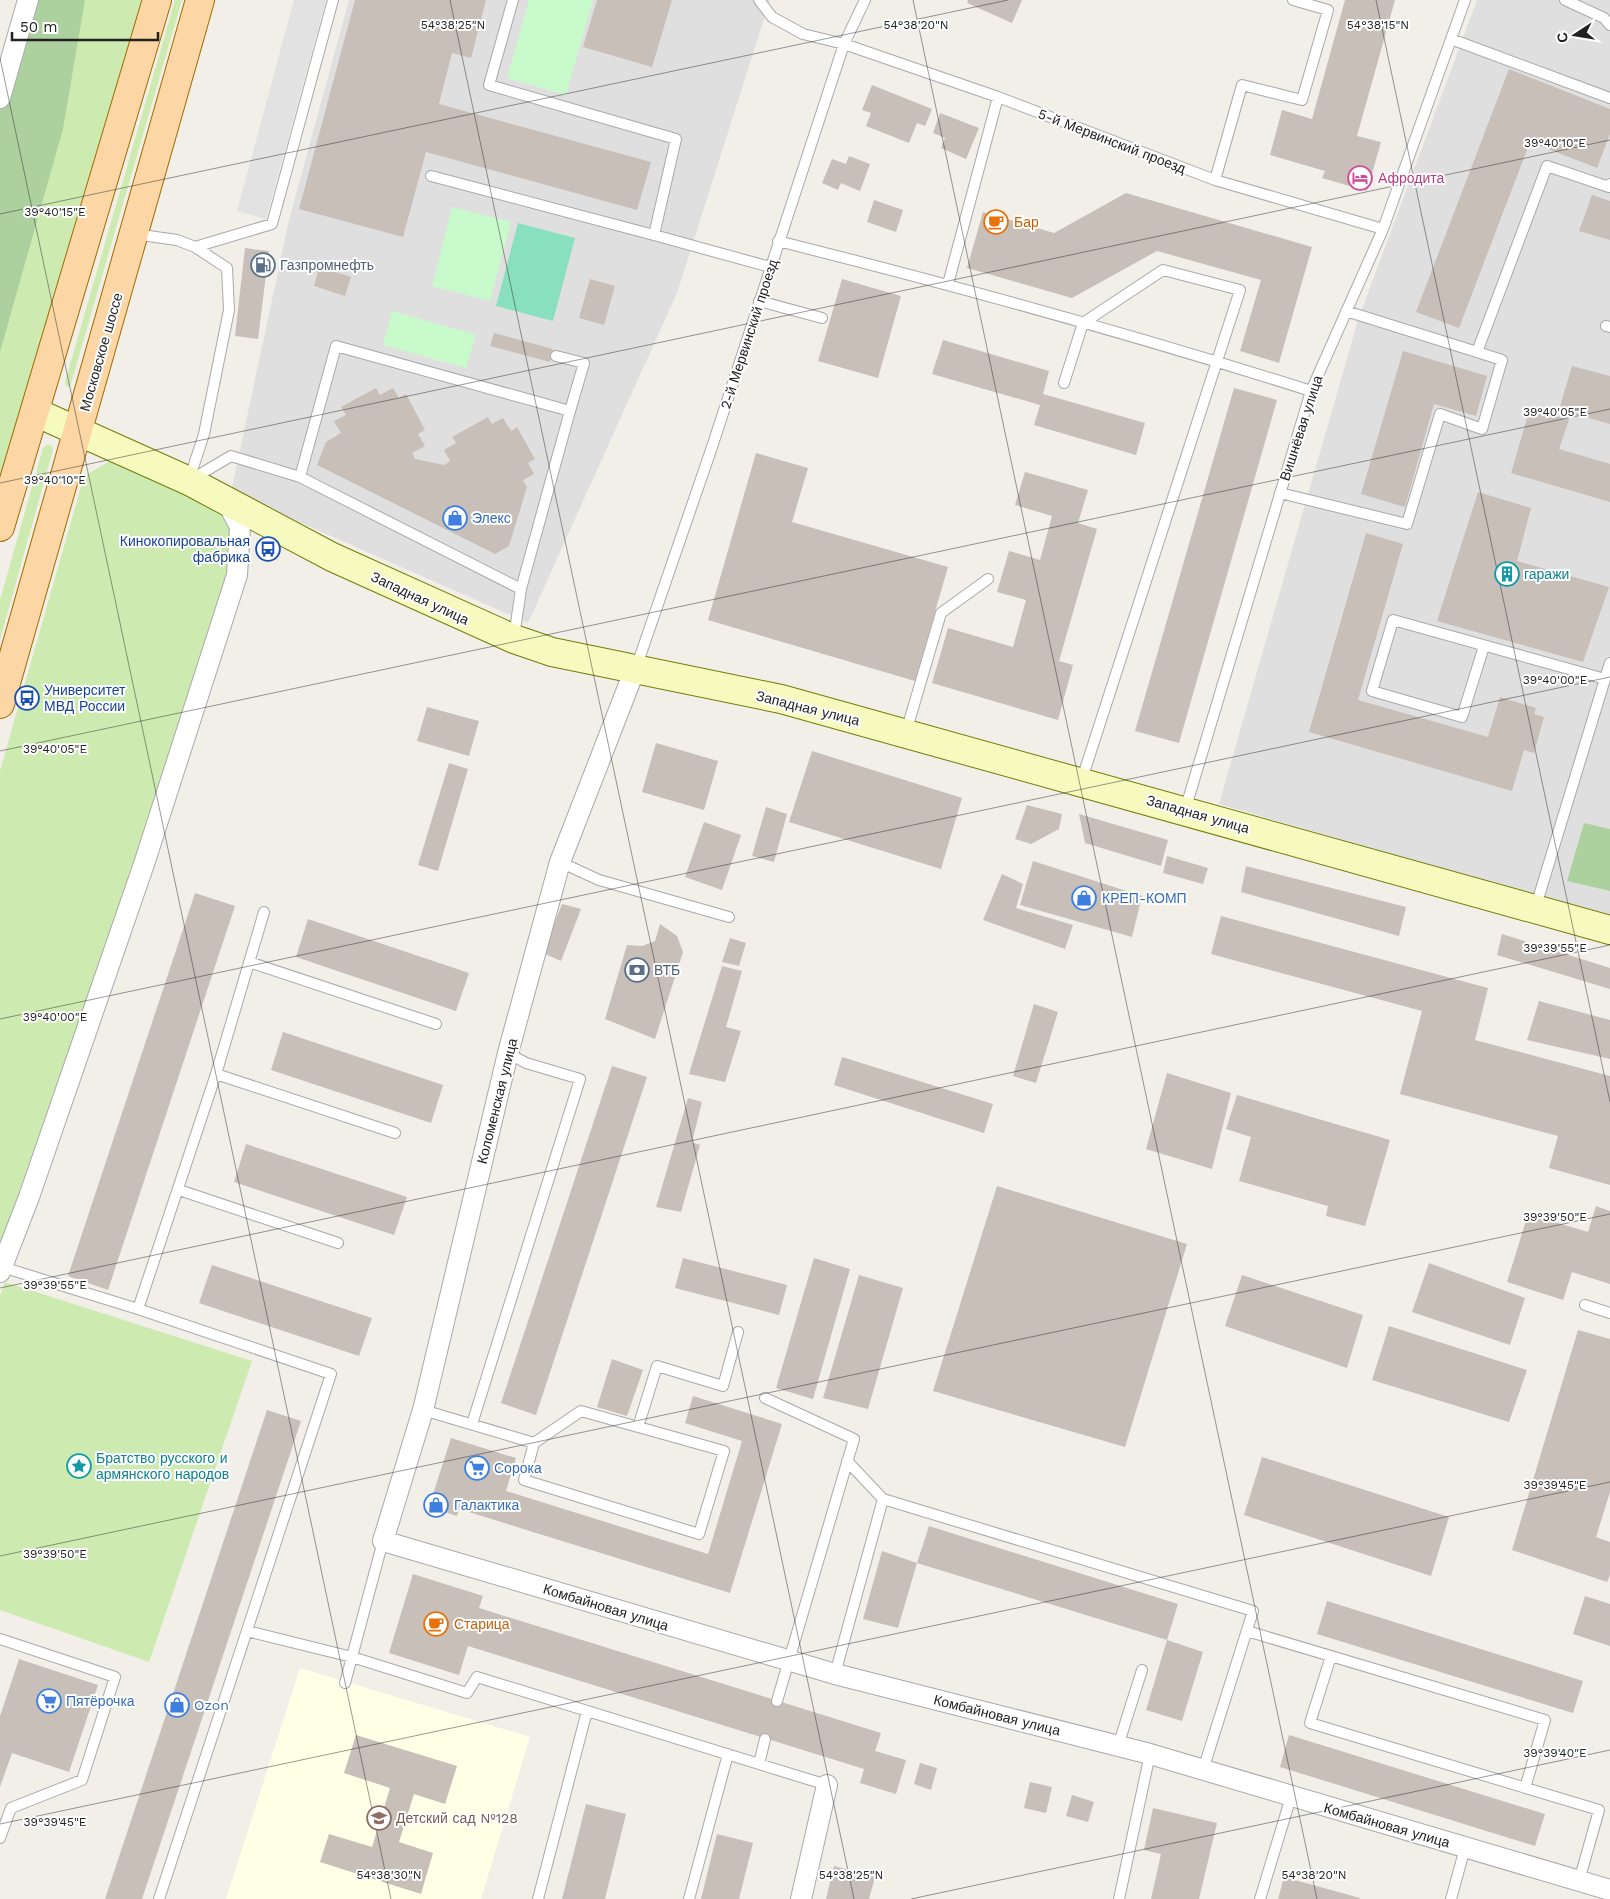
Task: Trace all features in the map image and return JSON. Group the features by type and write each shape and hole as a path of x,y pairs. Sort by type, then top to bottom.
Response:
{"main road":[{"path":"0,527 157,0"},
{"name":"Московское шоссе","path":"0,704 200,0"}],"street":[{"path":"0,98 28,0"},
{"name":"Западная улица","path":"35,412 189,481 332,557 514,639 552,652 780,699 1185,810 1610,930"},
{"path":"1,1270 29,1197 141,873 237,575 240,527 227,502"},
{"name":"Коломенская улица","path":"383,1541 423,1410 508,1053 560,862 635,669"},
{"name":"Комбайновая улица","path":"383,1541 835,1674 1150,1754 1290,1797 1610,1890"},
{"path":"801,1899 827,1785"}],"lane":[{"path":"195,247 272,224 333,0"},
{"path":"513,0 489,85 676,139 654,235"},
{"name":"5-й Мервинский проезд","path":"760,0 772,17 803,34 844,44 998,97 1215,180 1383,229"},
{"name":"2-й Мервинский проезд","path":"635,669 711,450 844,44 865,0"},
{"path":"1215,180 1242,85 1302,100 1329,5 1293,0"},
{"name":"Вишнёвая улица","path":"1185,810 1311,391 1383,229 1465,0"},
{"path":"1565,0 1604,18 1610,25"},
{"path":"1451,39 1610,98"},
{"path":"948,284 998,97"},
{"path":"1477,352 1547,166 1609,186 1610,184"},
{"path":"431,176 770,267"},
{"path":"134,234 176,240 195,247 227,268 229,310 204,434 189,481"},
{"path":"778,241 948,284 1083,322 1311,391"},
{"path":"1064,383 1083,322 1163,270 1240,290 1081,782"},
{"path":"759,301 822,318"},
{"path":"1280,493 1408,524 1440,414 1482,429 1502,360 1346,311"},
{"path":"300,477 336,346 570,411"},
{"path":"514,639 521,589 584,363 556,356"},
{"path":"189,481 231,456 300,477 521,589"},
{"path":"906,733 941,613 988,580"},
{"path":"1484,646 1462,717 1372,691 1393,620 1605,679"},
{"path":"1535,910 1610,663"},
{"path":"560,862 599,880 729,917"},
{"path":"138,1309 216,1074 264,912"},
{"path":"249,962 436,1024"},
{"path":"472,1424 580,1079 526,1063 508,1053"},
{"path":"216,1074 395,1133"},
{"path":"179,1190 338,1243"},
{"path":"1,1270 138,1309 331,1374 159,1899"},
{"path":"1585,1305 1610,1313"},
{"path":"638,1427 657,1366 723,1386 738,1332"},
{"path":"765,1398 854,1439 787,1660 777,1701"},
{"path":"423,1410 534,1443"},
{"path":"581,1411 638,1427 724,1451 699,1534 524,1480 534,1443 581,1411"},
{"path":"847,1461 883,1499 1253,1611 1203,1770"},
{"path":"835,1674 883,1499"},
{"path":"345,1683 383,1541"},
{"path":"247,1631 352,1657 467,1693 477,1677 827,1785"},
{"path":"1247,1631 1545,1720 1525,1788"},
{"path":"0,1639 115,1677 82,1780 12,1808 0,1838"},
{"path":"1331,1656 1310,1723 1598,1810 1579,1881"},
{"path":"1118,1746 1142,1670"},
{"path":"538,1899 588,1711"},
{"path":"759,1764 765,1739"},
{"path":"689,1899 728,1754"},
{"path":"1119,1899 1150,1754"},
{"path":"1260,1899 1290,1797"},
{"path":"1451,1899 1465,1848"}],"shaded area":[{"path":"294,0 326,0 266,219 237,211"},
{"path":"349,0 770,0 677,293 528,623 231,492 289,220"},
{"path":"1477,0 1610,0 1610,917 1219,804 1358,320"},
{"name":"Детский сад №128","path":"300,1668 530,1737 481,1899 226,1899"}],"green space":[{"path":"28,0 147,0 0,527 0,98"},
{"path":"28,0 85,0 63,129 0,352 0,98"},
{"path":"175,0 182,0 70,387 66,386 65,382"},
{"path":"529,0 593,0 566,95 507,78"},
{"path":"452,207 511,222 490,301 432,286"},
{"path":"518,223 575,238 553,321 496,306"},
{"path":"392,311 476,335 466,368 383,345"},
{"path":"48,444 52,446 53,450 0,640 0,600 43,448"},
{"path":"110,461 215,504 231,523 228,574 174,750 0,1247 0,771 84,476"},
{"path":"1584,823 1610,829 1610,891 1567,881"},
{"path":"5,1282 252,1361 149,1662 0,1610 0,1296"}],"building":[{"path":"355,0 486,0 471,58 452,53 439,104 651,162 637,210 426,152 403,237 299,209"},
{"path":"597,0 672,0 652,67 583,47"},
{"path":"968,0 1022,0 1012,23 967,3"},
{"path":"1345,0 1395,0 1357,136 1381,142 1367,191 1322,178 1325,171 1270,155 1282,110 1312,119"},
{"path":"1509,69 1610,109 1610,134 1597,168 1530,142 1459,328 1416,312"},
{"path":"872,85 932,109 925,126 917,123 909,143 866,126 871,113 862,110"},
{"path":"940,113 979,128 966,159 941,148 945,138 933,133"},
{"path":"849,156 870,164 860,191 841,183 838,190 822,183 832,159 846,164"},
{"path":"1126,193 1312,247 1279,363 1240,351 1261,280 1157,251 1072,298 967,268 983,212 1054,233"},
{"path":"1592,195 1610,201 1610,240 1579,231"},
{"path":"874,200 903,210 896,232 867,222"},
{"path":"245,248 269,251 258,339 235,336"},
{"path":"319,267 351,277 345,296 314,286"},
{"path":"590,279 615,286 604,325 579,318"},
{"path":"842,279 901,296 878,378 818,361"},
{"path":"494,333 553,349 550,362 490,346"},
{"path":"943,340 1049,371 1043,394 1145,423 1136,455 1034,425 1040,405 932,374"},
{"path":"1403,351 1487,376 1476,416 1434,404 1405,507 1361,494"},
{"path":"1572,366 1610,376 1610,424 1559,410"},
{"path":"376,388 380,395 393,388 399,398 406,394 425,430 418,434 425,446 412,453 415,459 444,465 450,461 444,450 456,443 452,437 488,417 492,424 503,418 511,431 517,427 535,459 528,463 534,474 523,480 527,487 509,546 495,554 317,465 326,442 341,433 334,421 346,415 341,407"},
{"path":"1234,388 1277,400 1179,743 1135,731"},
{"path":"1530,408 1569,420 1559,449 1610,464 1610,502 1511,473"},
{"path":"756,453 808,468 792,522 948,567 915,681 708,620"},
{"path":"1025,472 1088,490 1078,523 1097,529 1059,661 1073,665 1058,720 932,683 948,628 1013,647 1026,600 997,592 1009,551 1040,560 1052,516 1015,505"},
{"name":"гаражи","path":"1478,492 1531,508 1517,561 1609,587 1583,662 1437,621"},
{"path":"1366,533 1403,544 1358,700 1488,737 1500,697 1536,708 1534,714 1544,717 1534,753 1524,750 1512,791 1309,732"},
{"path":"427,707 479,721 469,756 417,741"},
{"path":"656,743 718,761 704,810 642,792"},
{"path":"812,751 962,798 941,869 789,822"},
{"path":"449,763 468,769 438,871 418,865"},
{"path":"1027,805 1062,814 1059,829 1031,844 1015,839"},
{"path":"766,807 787,814 774,862 752,856"},
{"path":"1079,814 1168,840 1161,866 1085,843"},
{"path":"704,822 741,835 722,890 685,877"},
{"path":"1167,856 1208,868 1203,884 1163,873"},
{"path":"1033,861 1142,896 1132,937 1020,905"},
{"path":"1246,866 1406,907 1399,936 1241,892"},
{"path":"1002,874 1023,884 1016,908 1073,925 1065,949 983,920"},
{"path":"195,893 235,906 108,1290 68,1276"},
{"path":"562,904 581,909 561,961 543,953"},
{"path":"1221,916 1488,988 1475,1040 1610,1076 1610,1185 1549,1168 1558,1136 1400,1094 1422,1011 1211,954"},
{"path":"308,919 469,973 456,1011 296,957"},
{"path":"660,924 677,936 683,952 655,1039 605,1019 627,945 642,946 655,941"},
{"path":"1502,934 1610,968 1610,989 1497,955"},
{"path":"730,938 746,943 739,966 722,962"},
{"path":"722,966 742,971 726,1027 741,1031 725,1082 689,1074"},
{"path":"1539,1001 1610,1020 1610,1059 1527,1040"},
{"path":"1034,1004 1058,1012 1036,1083 1013,1076"},
{"path":"283,1032 443,1085 431,1123 271,1070"},
{"path":"842,1057 993,1104 984,1133 834,1085"},
{"path":"612,1066 647,1077 536,1415 501,1403"},
{"path":"1167,1073 1231,1093 1212,1169 1146,1149"},
{"path":"1237,1095 1390,1140 1365,1226 1326,1216 1328,1206 1239,1181 1251,1137 1226,1129"},
{"path":"688,1098 702,1102 692,1142 700,1145 681,1212 656,1207"},
{"path":"246,1144 407,1197 394,1235 234,1182"},
{"path":"997,1186 1187,1244 1125,1447 933,1391"},
{"path":"1596,1206 1610,1211 1610,1284 1572,1272 1563,1300 1507,1282 1528,1214 1588,1232"},
{"path":"683,1258 787,1285 779,1315 675,1288"},
{"path":"814,1258 850,1269 813,1399 776,1388"},
{"path":"1429,1263 1525,1298 1510,1345 1412,1312"},
{"path":"212,1265 372,1318 359,1356 199,1303"},
{"path":"859,1275 903,1288 868,1409 823,1398"},
{"path":"1242,1275 1363,1315 1347,1368 1225,1326"},
{"path":"1389,1326 1527,1370 1509,1422 1372,1380"},
{"path":"1578,1330 1610,1339 1610,1492 1596,1537 1610,1542 1610,1575 1607,1582 1512,1550"},
{"path":"612,1359 643,1370 627,1416 597,1407"},
{"path":"693,1396 782,1424 730,1593 459,1509 457,1516 429,1507 451,1438 516,1458 506,1491 708,1554 742,1441 685,1423"},
{"path":"267,1410 301,1421 142,1899 105,1899"},
{"path":"1262,1457 1449,1517 1431,1576 1244,1515"},
{"path":"929,1526 1178,1604 1167,1640 917,1563"},
{"path":"882,1551 917,1563 898,1628 863,1619"},
{"path":"413,1574 483,1596 479,1608 881,1733 875,1751 906,1760 896,1794 860,1783 864,1769 468,1646 459,1675 389,1653"},
{"path":"1585,1596 1610,1604 1610,1646 1573,1634"},
{"path":"1327,1601 1583,1681 1573,1713 1317,1634"},
{"path":"1167,1640 1203,1652 1182,1721 1146,1710"},
{"name":"Пятёрочка","path":"19,1659 98,1685 69,1772 12,1753 0,1787 0,1716"},
{"path":"356,1735 457,1766 445,1804 414,1794 399,1842 433,1853 421,1894 320,1862 329,1834 372,1847 390,1788 344,1773"},
{"path":"1289,1735 1545,1814 1535,1846 1280,1767"},
{"path":"920,1763 937,1768 931,1790 914,1784"},
{"path":"1030,1782 1052,1787 1046,1813 1024,1808"},
{"path":"1072,1795 1094,1802 1088,1822 1066,1816"},
{"path":"586,1804 626,1814 605,1899 562,1899"},
{"path":"1153,1808 1217,1823 1199,1899 1151,1899 1161,1854 1144,1850"},
{"path":"717,1834 753,1843 739,1899 701,1899"},
{"path":"834,1866 875,1877 869,1899 826,1899"},
{"path":"1284,1877 1360,1898 1360,1899 1278,1899"}],"place":[{"name":"Афродита","path":"1360,178"},
{"name":"Бар","path":"996,222"},
{"name":"Газпромнефть","path":"263,265"},
{"name":"Элекс","path":"455,518"},
{"name":"Кинокопировальная фабрика","path":"268,549"},
{"name":"гаражи","path":"1507,574"},
{"name":"Университет МВД России","path":"27,698"},
{"name":"КРЕП-КОМП","path":"1084,898"},
{"name":"ВТБ","path":"637,970"},
{"name":"Братство русского и армянского народов","path":"79,1466"},
{"name":"Сорока","path":"477,1468"},
{"name":"Галактика","path":"436,1505"},
{"name":"Старица","path":"436,1624"},
{"name":"Пятёрочка","path":"49,1701"},
{"name":"Ozon","path":"177,1705"},
{"name":"Детский сад №128","path":"379,1818"}]}
